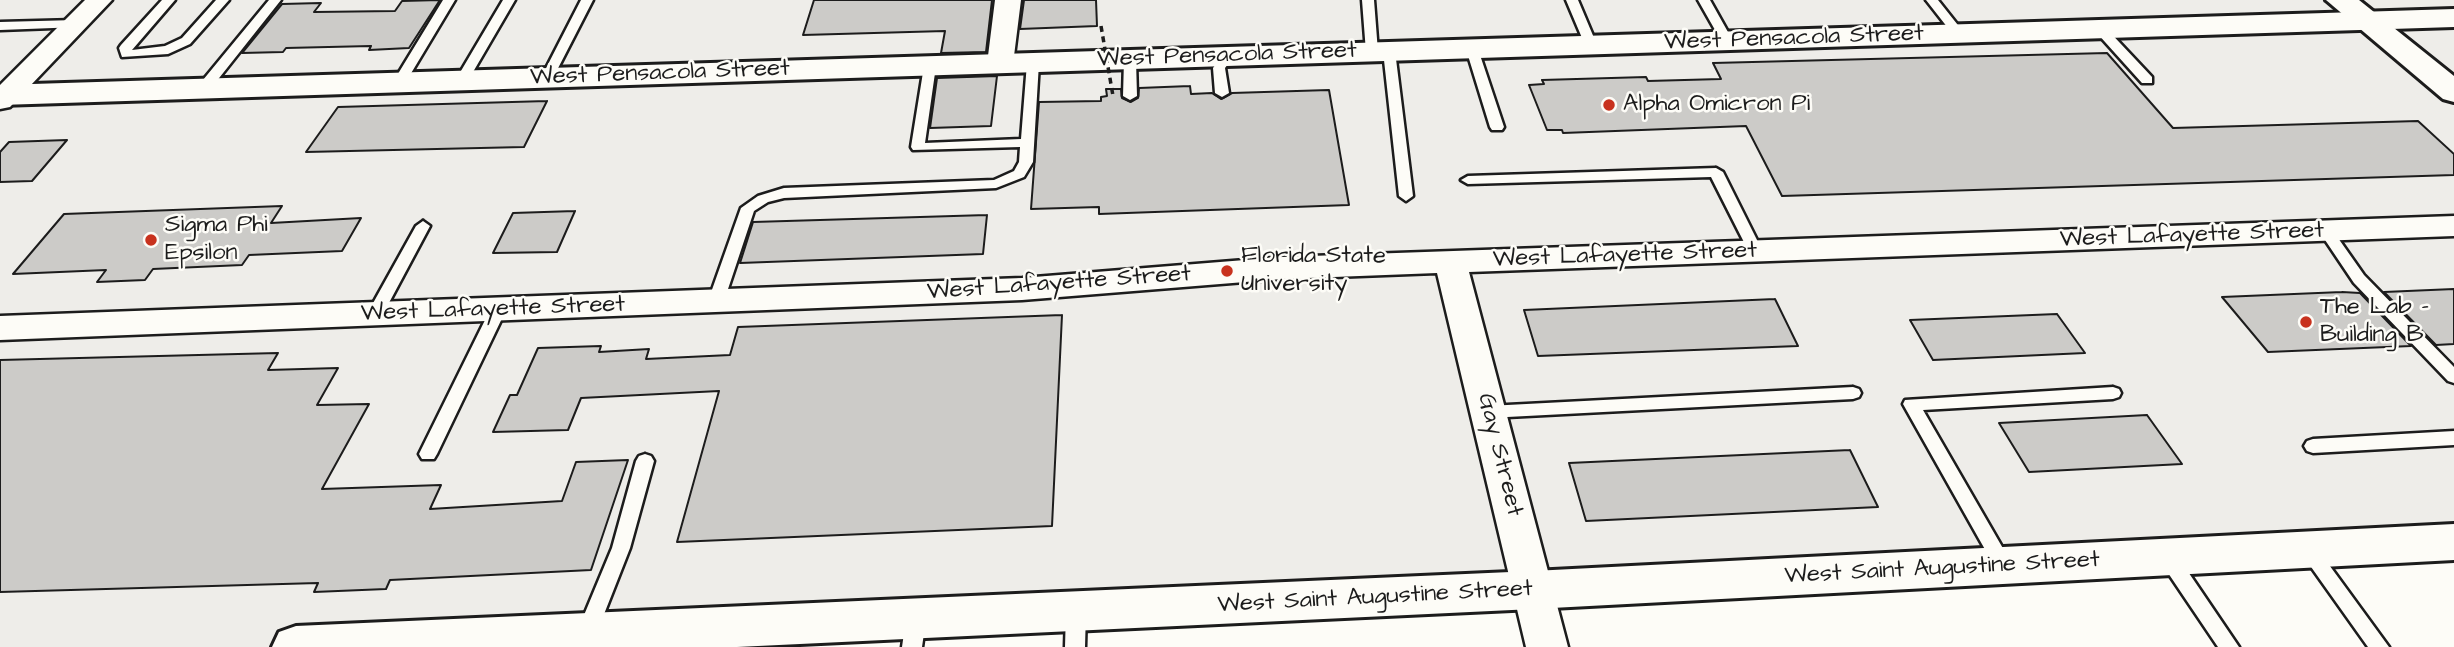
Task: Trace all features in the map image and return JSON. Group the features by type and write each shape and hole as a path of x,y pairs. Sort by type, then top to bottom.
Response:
{"main road":[{"path":"2341,0 2454,92"},
{"name":"West Pensacola Street","path":"2,97 461,80 2454,18"},
{"name":"West Saint Augustine Street","path":"296,647 522,642 586,634 669,638 1076,629 1533,590 2454,542"}],"street":[{"path":"2,97 99,0"},
{"path":"1000,64 1008,0"},
{"name":"West Lafayette Street","path":"0,328 1023,289 1282,268 2454,226"},
{"name":"Gay Street","path":"1450,262 1547,647"}],"lane":[{"path":"169,0 125,48 126,54 168,50 186,41 223,0"},
{"path":"203,89 275,0"},
{"path":"399,82 449,0"},
{"path":"461,80 509,0"},
{"path":"547,78 587,0"},
{"path":"1368,0 1381,52 1406,196"},
{"path":"1572,0 1591,45"},
{"path":"1704,0 1727,41"},
{"path":"1932,0 1959,34"},
{"path":"0,26 76,24"},
{"path":"2100,29 2147,80"},
{"path":"1472,49 1497,127"},
{"path":"1222,93 1219,68 1228,57"},
{"path":"1130,60 1130,96"},
{"path":"716,301 748,208 763,199 784,193 996,184 1019,174 1026,162 1033,62"},
{"path":"930,66 918,148 1027,143"},
{"path":"1468,180 1716,172 1756,252"},
{"path":"375,314 423,226"},
{"path":"2326,231 2359,279 2454,377"},
{"path":"428,454 498,310"},
{"path":"1488,412 1853,393"},
{"path":"2003,566 1912,404 2113,393"},
{"path":"2313,446 2454,438"},
{"path":"586,634 621,548 645,461"},
{"path":"2308,550 2379,647"},
{"path":"2168,557 2229,647"}],"path":[{"path":"1101,26 1113,96"}],"shaded area":[{"name":"Florida State University","path":"0,0 2454,0 2454,542 296,647 0,647"}],"building":[{"path":"440,0 409,48 286,48 283,52 242,53 282,4 321,3 314,12 395,11 402,1"},
{"path":"814,0 992,0 986,52 941,53 945,31 803,35"},
{"path":"1024,0 1096,0 1097,26 1020,29"},
{"path":"2107,53 2173,128 2418,121 2454,154 2454,175 1782,196 1746,126 1563,133 1562,130 1547,130 1529,85 1544,84 1542,80 1646,77 1648,81 1721,79 1713,63"},
{"path":"997,76 991,126 930,128 937,78"},
{"path":"1190,86 1191,94 1212,93 1221,99 1232,93 1329,90 1349,205 1099,214 1099,207 1031,209 1039,102 1101,101 1101,97 1107,96 1106,89 1121,89 1122,98 1131,102 1138,98 1139,88"},
{"path":"547,101 524,147 306,152 338,107"},
{"path":"67,140 32,181 0,182 0,152 9,142"},
{"name":"Sigma Phi Epsilon","path":"282,206 271,223 361,218 342,251 249,255 242,265 153,269 145,280 97,282 106,270 13,274 64,214"},
{"path":"575,211 557,252 493,253 513,213"},
{"path":"987,215 983,254 740,263 753,222"},
{"path":"2454,289 2454,344 2436,345 2384,292"},
{"name":"The Lab - Building B","path":"2360,293 2411,346 2268,352 2222,297"},
{"path":"1775,299 1798,346 1538,356 1524,310"},
{"path":"2057,314 2085,353 1933,360 1910,320"},
{"path":"1062,315 1052,526 677,542 719,391 581,398 568,430 493,432 510,395 517,395 538,348 601,346 599,352 649,349 646,359 730,355 738,327"},
{"path":"278,353 268,370 338,368 317,405 369,404 322,489 441,485 430,509 562,501 576,462 628,460 591,570 390,580 386,589 314,592 318,583 0,592 0,360"},
{"path":"2147,415 2182,464 2029,472 1999,423"},
{"path":"1850,450 1878,507 1586,521 1569,463"}],"place":[{"name":"Alpha Omicron Pi","path":"1609,105"},
{"name":"Sigma Phi Epsilon","path":"151,240"},
{"name":"Florida State University","path":"1227,271"},
{"name":"The Lab - Building B","path":"2306,322"}]}
